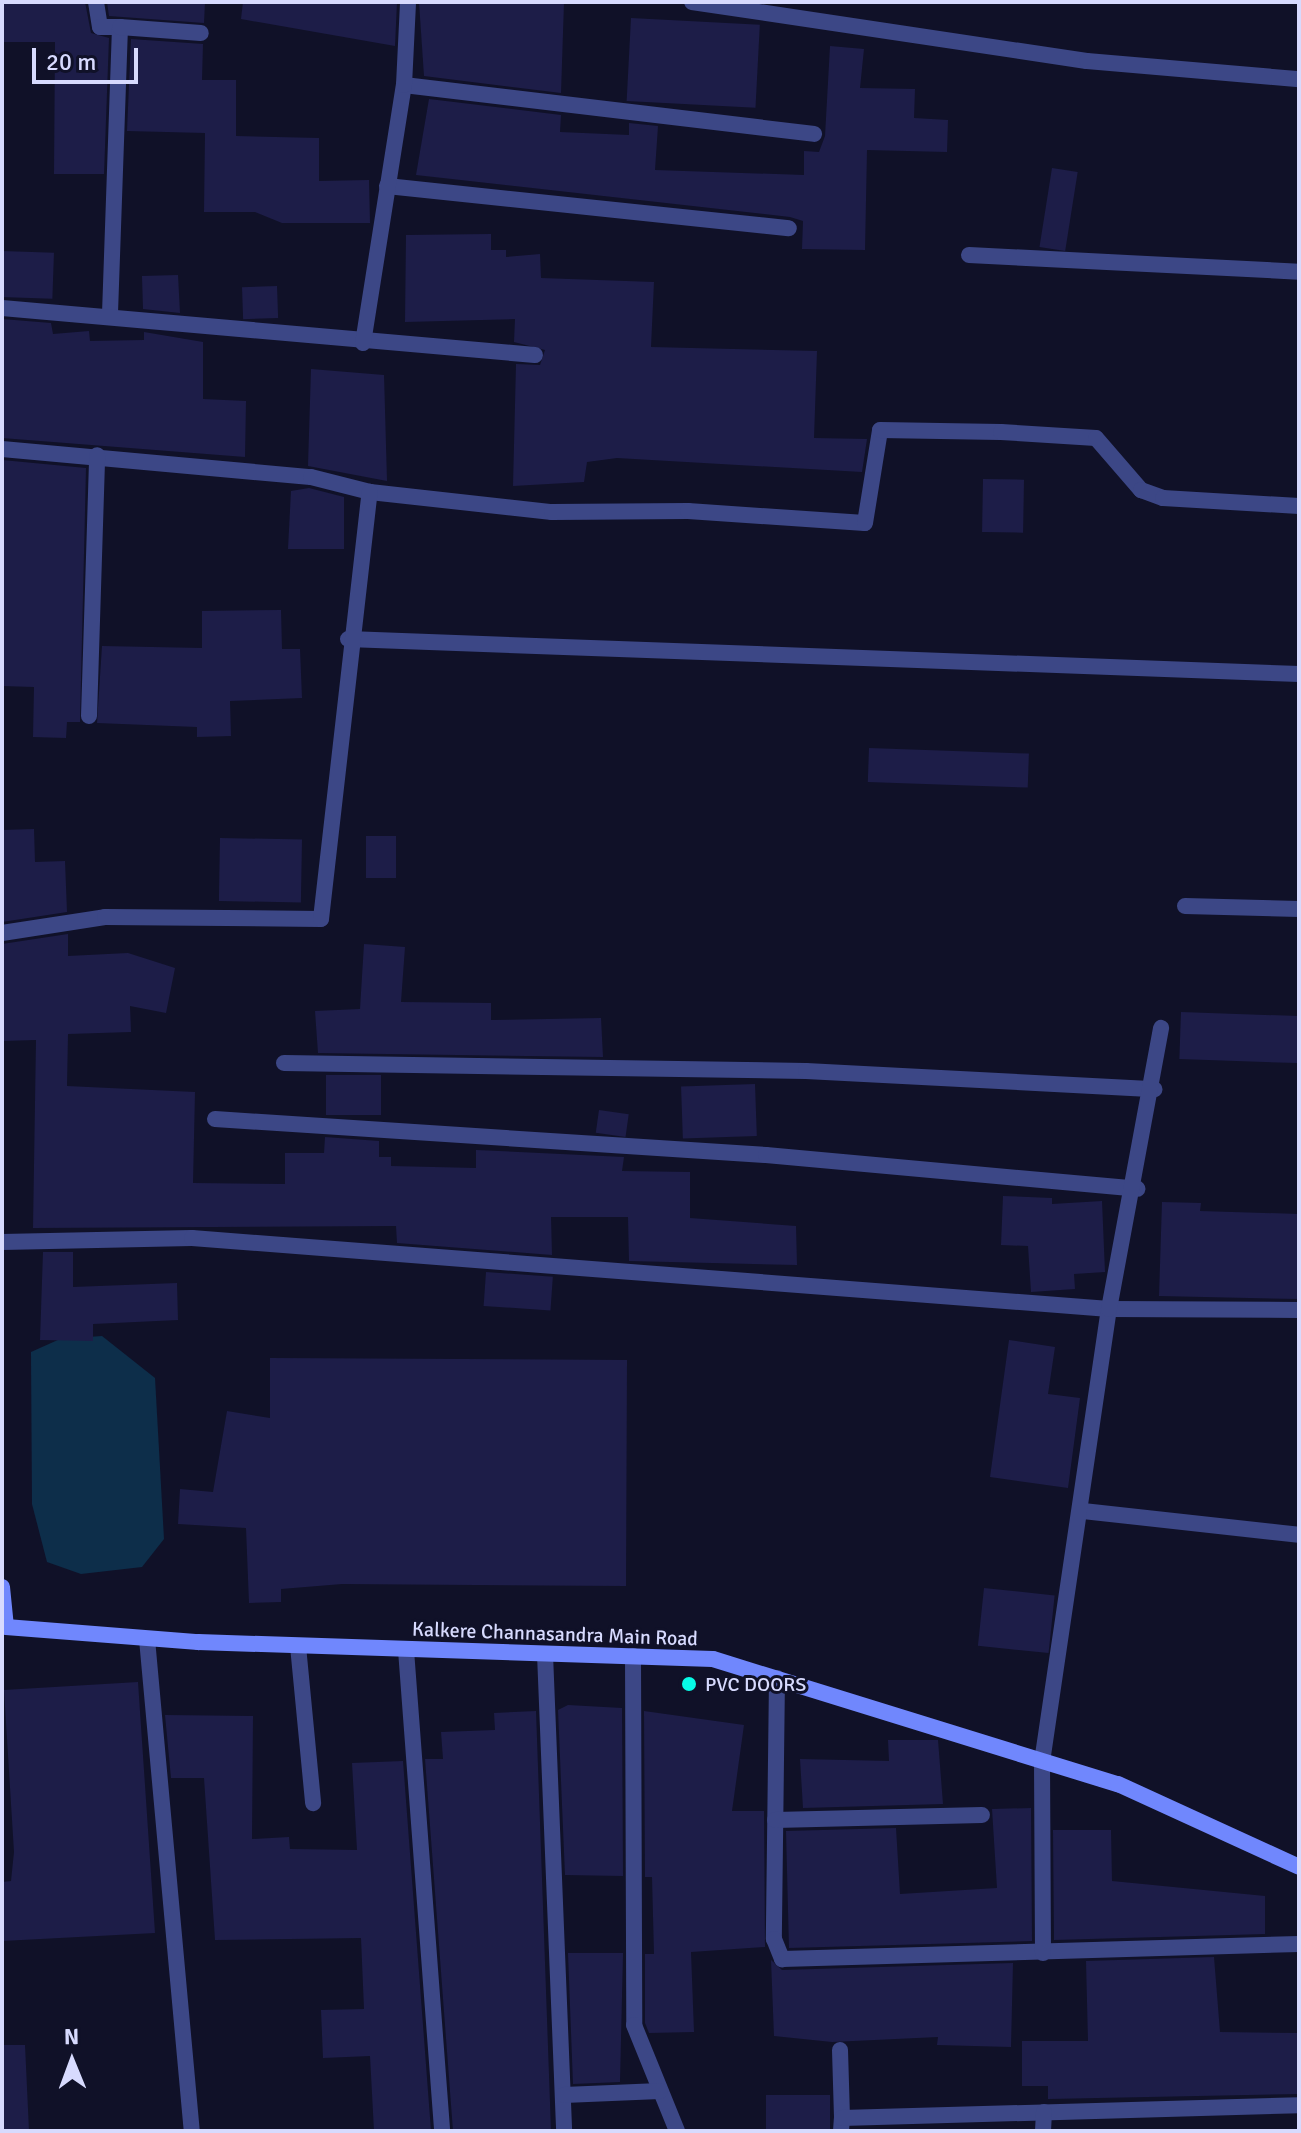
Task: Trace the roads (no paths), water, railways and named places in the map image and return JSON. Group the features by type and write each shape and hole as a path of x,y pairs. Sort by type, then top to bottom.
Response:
{"main road":[{"name":"Kalkere Channasandra Main Road","path":"2,1587 6,1627 147,1639 298,1646 713,1659 1118,1784 1299,1867"}],"street":[{"path":"96,2 100,27 201,33"},
{"path":"363,343 404,85 408,2"},
{"path":"692,2 1087,61 1299,79"},
{"path":"110,314 120,27"},
{"path":"404,85 814,134"},
{"path":"387,186 789,228"},
{"path":"969,255 1299,272"},
{"path":"2,308 110,314 363,343 535,355"},
{"path":"2,449 97,455 311,477 370,492 552,512 688,511 865,523 880,430 1096,438 1141,490 1163,498 1299,506"},
{"path":"89,716 97,455"},
{"path":"2,933 105,917 321,919 348,639 370,492"},
{"path":"348,639 1299,674"},
{"path":"1185,906 1299,909"},
{"path":"1043,1953 1042,1762 1083,1511 1109,1309 1137,1189 1155,1089 1161,1028"},
{"path":"284,1063 806,1071 1155,1089"},
{"path":"215,1119 766,1155 1137,1189"},
{"path":"2,1242 192,1238 1109,1309 1299,1310"},
{"path":"1083,1511 1299,1535"},
{"path":"147,1639 192,2131"},
{"path":"298,1646 313,1803"},
{"path":"406,1650 442,2131"},
{"path":"545,1654 564,2131"},
{"path":"633,1656 634,2025 677,2131"},
{"path":"777,1678 774,1939 782,1959 1299,1944"},
{"path":"775,1820 982,1815"},
{"path":"840,2050 841,2124 1044,2112 1299,2105"},
{"path":"564,2095 660,2091"},
{"path":"1043,2131 1044,2112"}],"water":[{"path":"102,1336 155,1378 164,1539 142,1567 81,1574 47,1562 32,1504 31,1352 60,1339"}],"place":[{"name":"PVC DOORS","path":"689,1684"}]}
